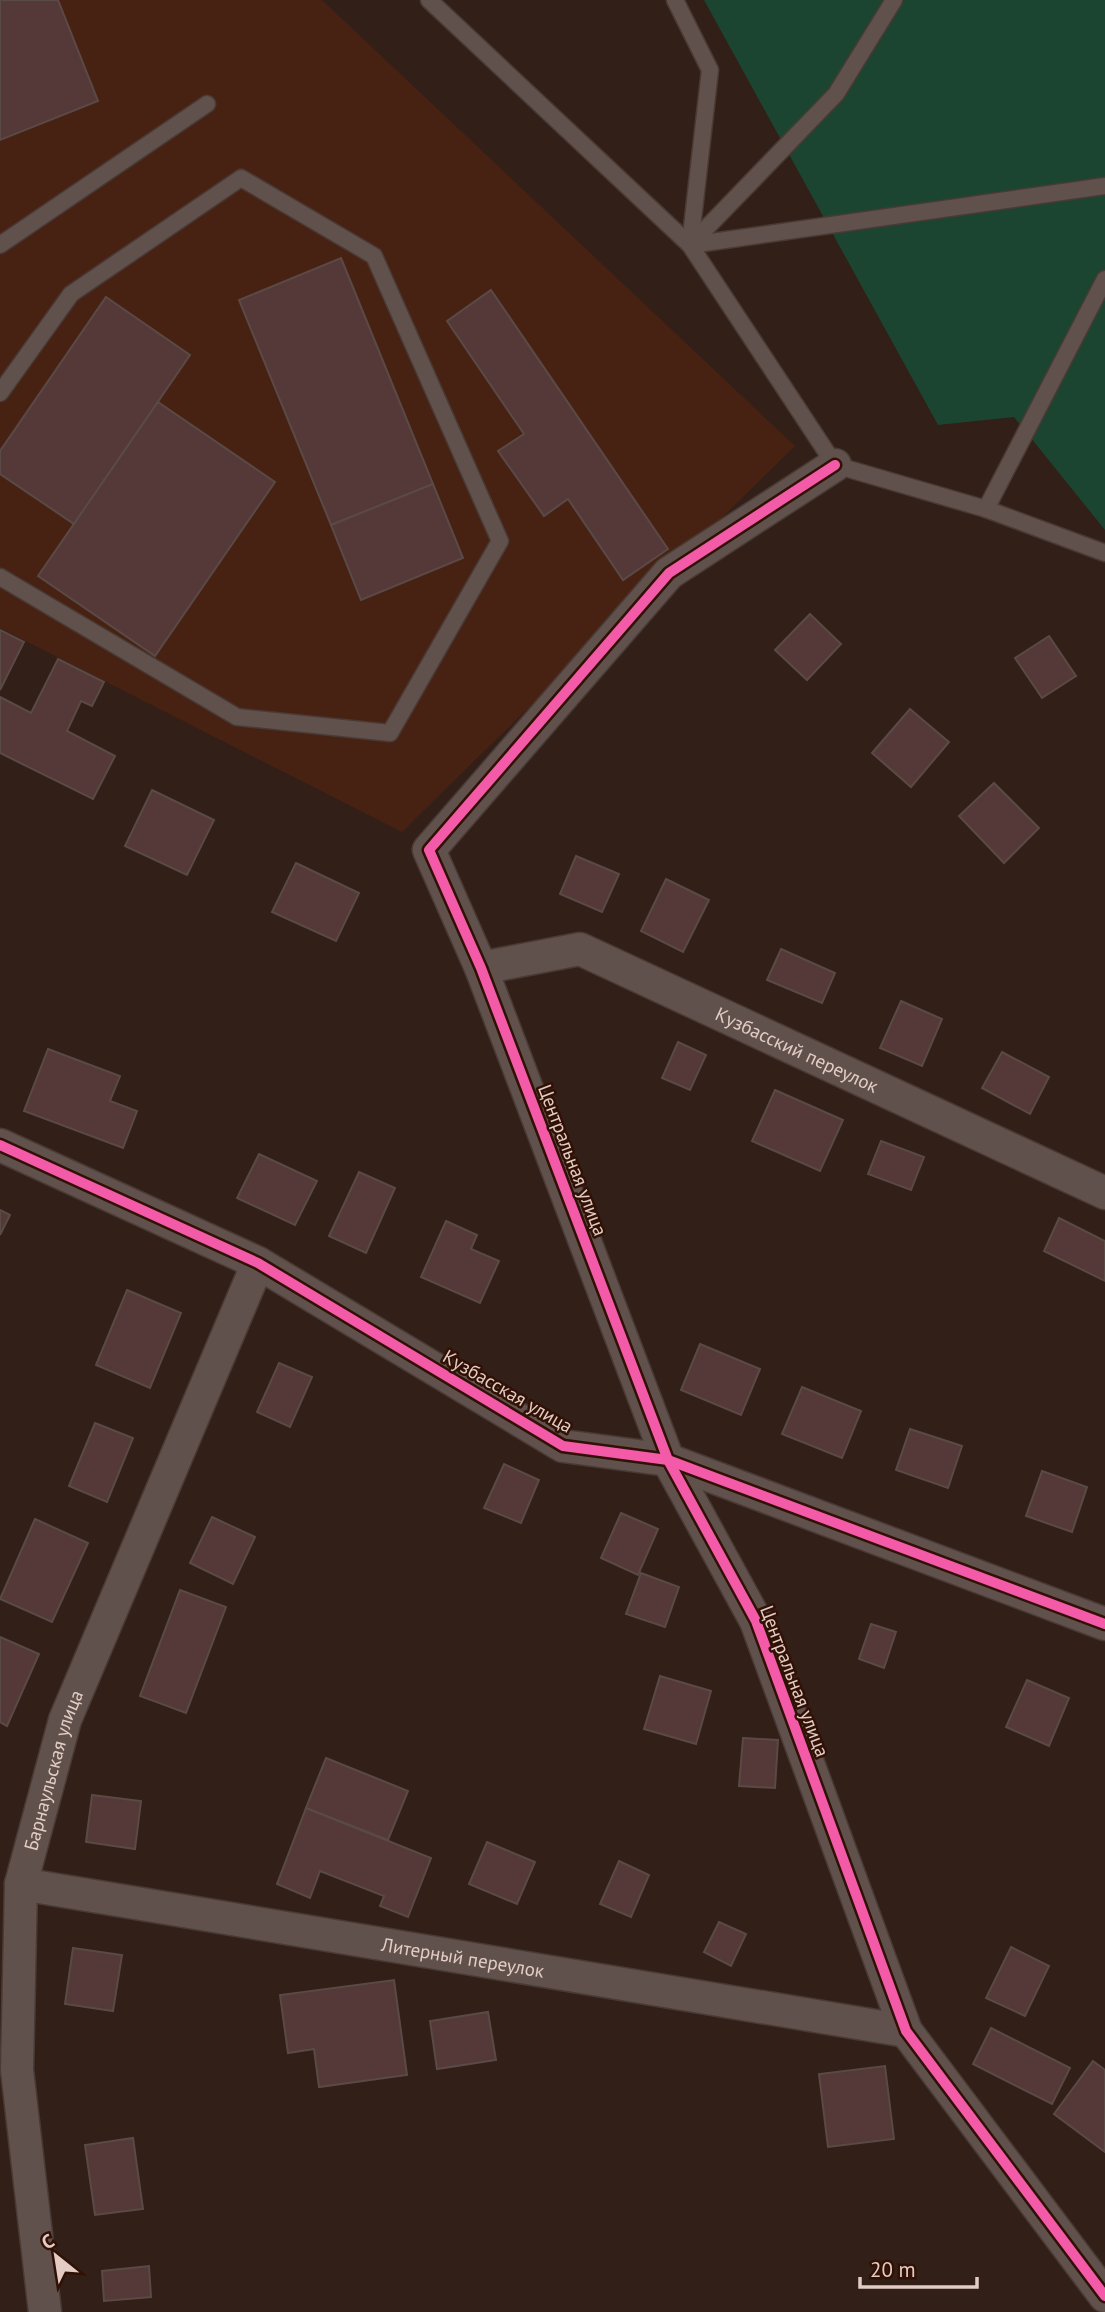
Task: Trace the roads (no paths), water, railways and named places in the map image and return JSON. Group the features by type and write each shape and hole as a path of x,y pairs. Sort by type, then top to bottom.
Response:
{"street":[{"name":"Центральная улица","path":"835,465 669,573 429,850 481,968 668,1460 756,1621 906,2031 1105,2296"},
{"name":"Кузбасский переулок","path":"481,968 580,949 1105,1193"},
{"name":"Кузбасская улица","path":"0,1146 258,1263 563,1446 668,1460 1105,1624"},
{"name":"Барнаульская улица","path":"45,2312 17,2070 20,1884 65,1720 258,1263"},
{"name":"Литерный переулок","path":"20,1884 906,2031"}],"lane":[{"path":"429,0 690,245 835,465 986,509 1105,553"},
{"path":"675,0 710,70 690,245"},
{"path":"690,245 836,94 894,0"},
{"path":"0,245 207,104"},
{"path":"0,393 71,294 241,178 374,256 500,541 390,733 237,717 0,577"},
{"path":"690,245 1105,186"},
{"path":"986,509 1105,279"}]}
